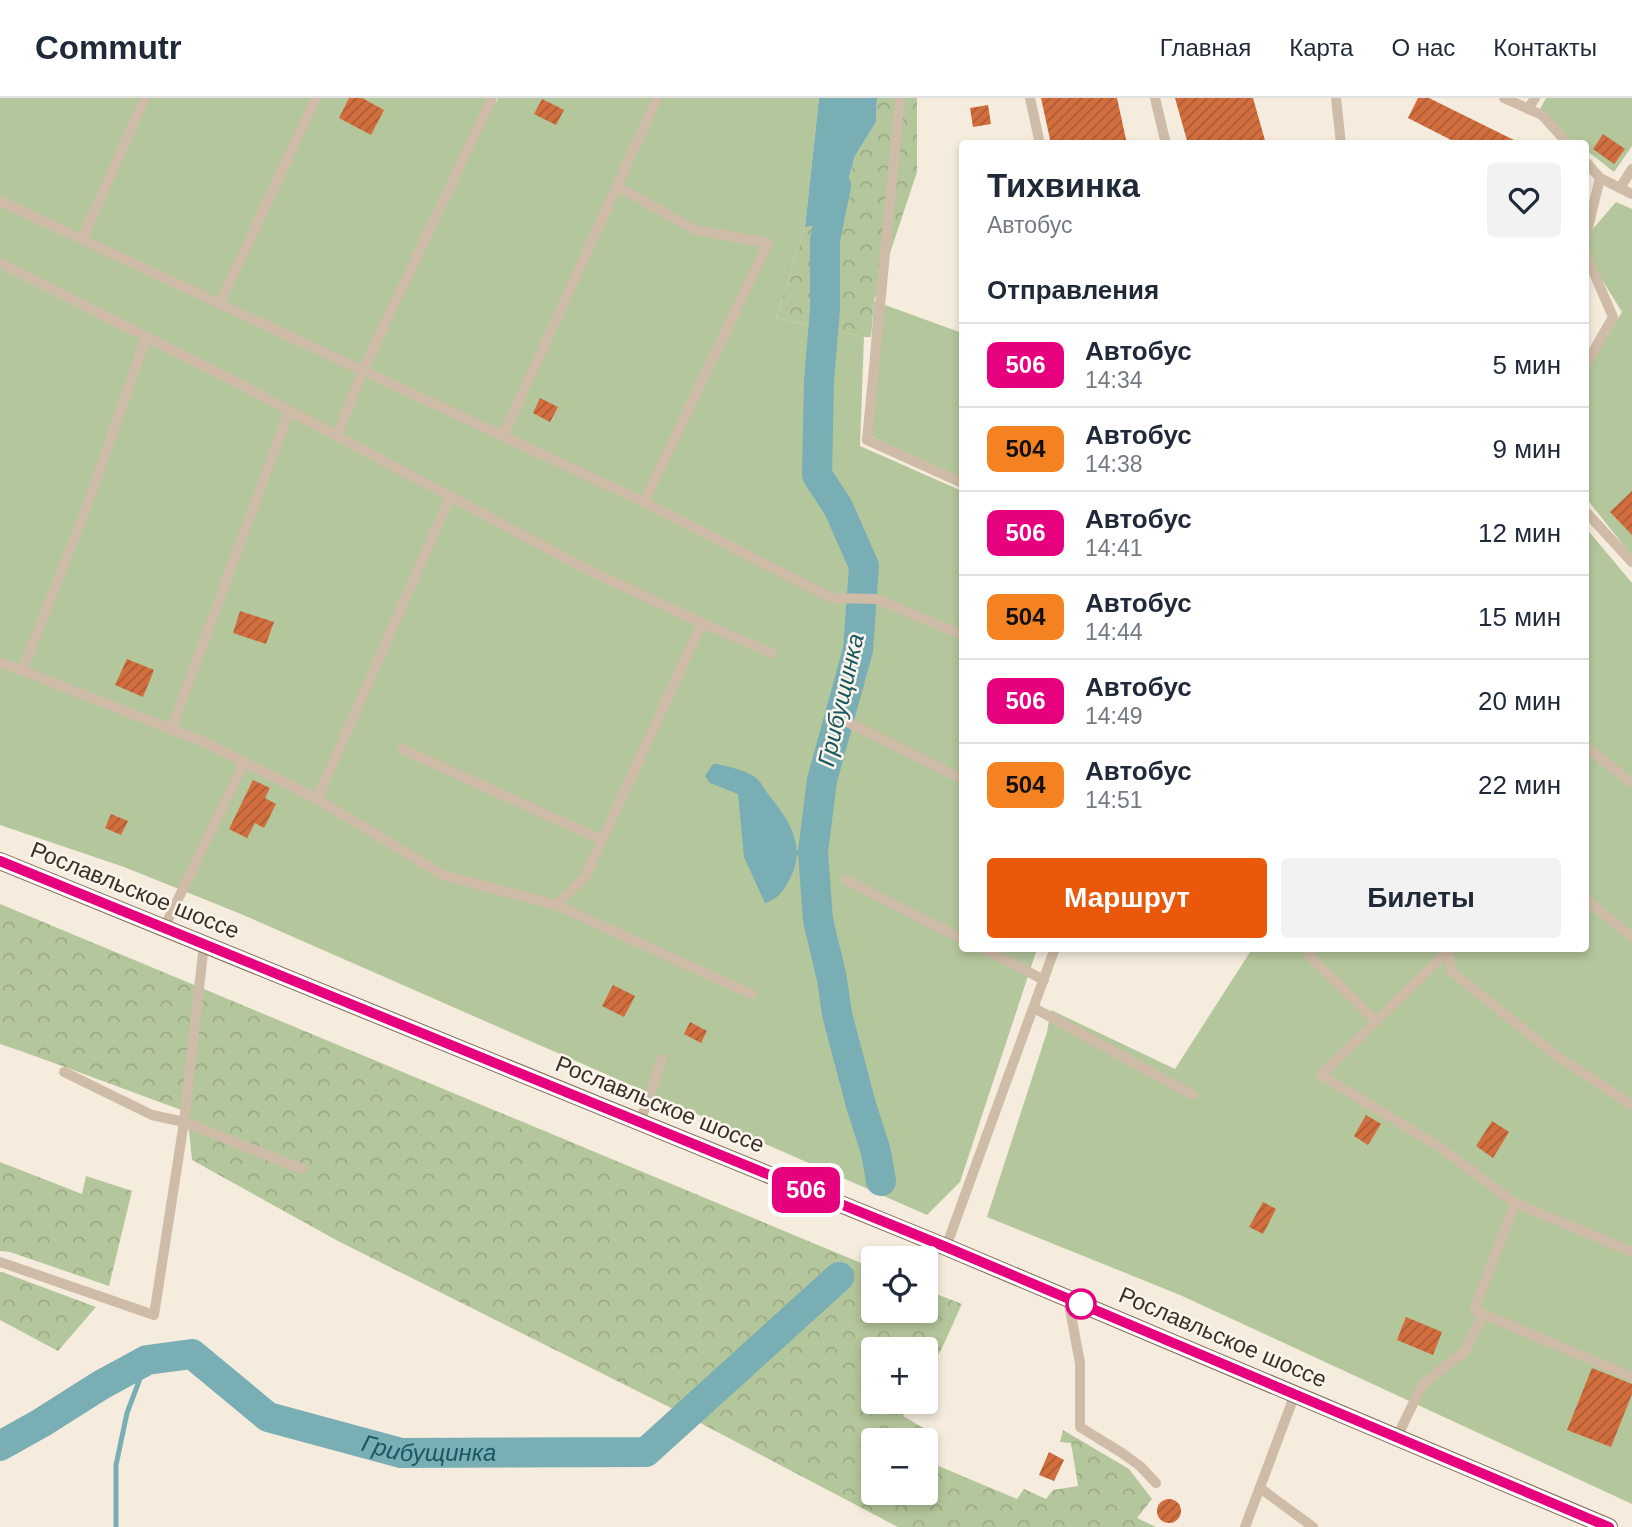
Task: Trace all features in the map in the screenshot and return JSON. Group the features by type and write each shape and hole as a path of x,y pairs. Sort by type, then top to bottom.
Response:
{"main road":[{"name":"Рославльское шоссе","path":"0,861 946,1247 1609,1527"}],"lane":[{"path":"82,239 145,98"},
{"path":"220,303 316,98"},
{"path":"337,436 363,370 492,98"},
{"path":"503,436 657,98"},
{"path":"901,98 867,440 959,482"},
{"path":"1030,98 1039,140"},
{"path":"1155,98 1165,140"},
{"path":"1336,98 1340,140"},
{"path":"1504,98 1542,115 1564,140"},
{"path":"1528,108 1535,98"},
{"path":"1589,165 1600,178 1632,194"},
{"path":"1620,188 1632,169"},
{"path":"1589,224 1600,178"},
{"path":"617,186 695,230 768,243 644,502"},
{"path":"0,201 644,502 832,598 877,599 959,634"},
{"path":"1589,262 1612,317 1589,359"},
{"path":"0,263 232,380 586,569 772,653"},
{"path":"22,671 87,506 146,337"},
{"path":"171,730 289,411"},
{"path":"317,799 450,496"},
{"path":"1589,515 1632,562"},
{"path":"556,905 585,877 702,622"},
{"path":"0,662 204,743 317,799 443,875 556,905 751,994"},
{"path":"849,723 959,778"},
{"path":"402,749 602,840"},
{"path":"1589,749 1632,783"},
{"path":"164,928 244,763"},
{"path":"846,880 959,937"},
{"path":"1589,902 1632,936"},
{"path":"0,1262 154,1315 184,1122 204,944"},
{"path":"990,952 1044,980"},
{"path":"946,1247 1054,952"},
{"path":"1311,952 1308,955 1376,1021"},
{"path":"1446,952 1321,1074 1441,1148 1516,1203 1632,1252"},
{"path":"1448,952 1451,971 1557,1056 1632,1105"},
{"path":"1034,1008 1193,1095"},
{"path":"640,1122 662,1059"},
{"path":"64,1072 152,1115 184,1122 302,1169"},
{"path":"1516,1203 1474,1310 1632,1377"},
{"path":"1068,1298 1080,1363 1080,1427 1131,1459 1156,1483"},
{"path":"1397,1437 1422,1385 1465,1351 1483,1314"},
{"path":"1245,1527 1295,1394"},
{"path":"1260,1488 1313,1527"}],"green space":[{"path":"0,98 485,98 496,103 498,98 819,98 805,227 776,318 864,337 860,446 959,490 959,952 1036,952 960,1182 927,1215 241,914 124,867 0,825"},
{"path":"877,98 917,98 917,172 874,301 871,337 776,318 805,227 836,223 855,156 876,122"},
{"path":"1546,98 1632,98 1632,146 1614,172 1589,152 1589,140 1572,140 1537,115"},
{"path":"1616,202 1632,209 1632,556 1589,502 1589,366 1622,312 1589,259 1589,234"},
{"path":"874,301 959,332 959,478 871,436 870,363"},
{"path":"1589,532 1632,583 1632,1504 1180,1295 987,1217 1047,1032 1051,1010 1175,1069 1250,952 1589,952"},
{"path":"0,904 861,1263 861,1323 938,1323 938,1295 962,1304 938,1355 938,1337 861,1337 861,1414 904,1414 903,1416 923,1428 861,1428 861,1505 938,1505 938,1466 1017,1499 1024,1489 1046,1499 1053,1490 1078,1486 1071,1443 1060,1442 1063,1430 1129,1469 1152,1499 1137,1518 1156,1527 898,1527 685,1415 338,1241 192,1160 187,1112 0,1044"},
{"path":"0,1162 82,1194 86,1176 132,1191 109,1286 10,1252 0,1251"},
{"path":"0,1272 96,1307 58,1351 0,1320"}],"water":[{"path":"819,98 877,98 876,122 855,156 836,223 805,227"},
{"path":"713,764 741,770 757,778 783,814 794,835 794,870 786,886 769,902 765,903 744,857 738,794 710,783 705,776"}],"building":[{"path":"349,98 362,98 384,110 371,135 339,118"},
{"path":"1041,98 1117,98 1126,140 1050,140"},
{"path":"1175,98 1253,98 1265,140 1187,140"},
{"path":"1418,98 1429,98 1514,140 1451,140 1408,118"},
{"path":"542,99 564,110 556,125 534,114"},
{"path":"988,105 991,124 973,127 970,108"},
{"path":"1603,134 1625,149 1614,164 1593,149"},
{"path":"540,398 558,407 550,422 533,413"},
{"path":"1632,491 1632,535 1610,512"},
{"path":"240,611 274,622 266,644 233,633"},
{"path":"127,659 154,670 143,697 115,685"},
{"path":"253,780 270,788 265,798 276,804 264,828 255,823 247,838 229,829"},
{"path":"111,814 128,821 121,835 105,828"},
{"path":"613,985 635,996 624,1017 602,1006"},
{"path":"690,1022 707,1031 701,1043 684,1034"},
{"path":"1366,1115 1381,1124 1368,1145 1354,1136"},
{"path":"1492,1121 1509,1132 1493,1158 1476,1146"},
{"path":"1263,1202 1276,1209 1263,1234 1249,1227"},
{"path":"1406,1317 1442,1332 1433,1355 1397,1340"},
{"path":"1592,1368 1632,1384 1632,1394 1611,1447 1567,1430"},
{"path":"1049,1452 1064,1460 1054,1481 1039,1475"},
{"path":"1169,1499 1178,1502 1181,1511 1178,1520 1169,1523 1160,1520 1157,1511 1160,1502"}],"waterway":[{"name":"Грибущинка","path":"836,186 825,240 825,309 819,381 817,475 838,507 864,566 858,650 822,780 813,852 818,920 837,1014 876,1152 881,1181"},
{"path":"790,853 813,852"},
{"name":"Грибущинка","path":"0,1446 147,1360 192,1354 268,1417 401,1453 646,1452 839,1277"},
{"path":"116,1527 116,1465 127,1413 147,1360"}],"bus line":[{"name":"506","path":"0,861 946,1247 1609,1527"}]}
